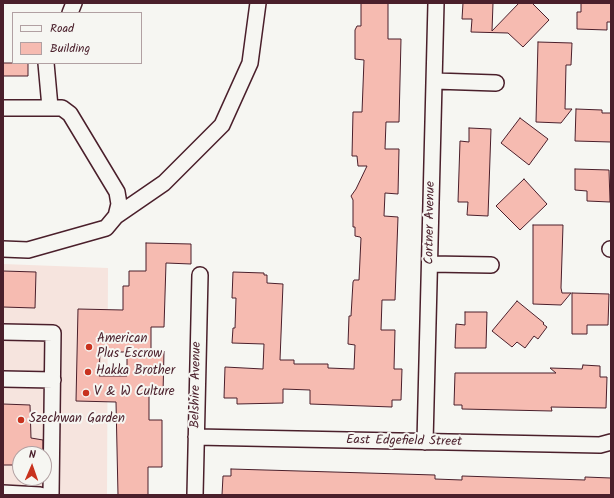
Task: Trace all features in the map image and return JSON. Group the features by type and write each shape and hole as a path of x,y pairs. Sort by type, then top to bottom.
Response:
{"street":[{"path":"3,249 28,250 106,228 116,216 164,184 222,125 250,63 258,3"},
{"name":"Cortner Avenue","path":"425,442 436,3"},
{"path":"46,64 50,107"},
{"path":"435,81 496,83"},
{"path":"3,108 62,108 70,114 117,192 119,204 116,216"},
{"path":"430,264 492,265"},
{"name":"Belshire Avenue","path":"195,495 200,275"},
{"path":"3,332 53,333 51,495"},
{"path":"3,378 53,380"},
{"name":"East Edgefield Street","path":"196,437 600,445 611,442"},
{"path":"3,493 40,495"}],"shaded area":[{"path":"3,264 108,268 107,495 3,495"}],"building":[{"path":"361,3 388,3 388,39 401,39 399,122 386,122 385,149 399,149 398,194 385,193 384,216 398,217 395,300 382,300 381,330 395,330 394,369 402,369 401,400 392,400 392,407 310,404 310,390 283,389 283,403 237,404 237,398 224,398 225,367 263,369 264,344 232,343 233,328 235,328 236,298 232,298 233,272 264,273 264,275 267,275 267,283 283,284 280,360 294,360 294,364 328,364 328,368 354,369 355,345 348,344 349,316 351,316 353,282 354,280 359,280 361,238 355,236 355,227 353,227 353,200 351,196 367,166 358,166 357,156 352,156 353,112 362,112 364,60 355,59 355,30 357,26 361,26"},
{"path":"463,3 493,3 492,31 519,3 532,3 549,20 523,47 508,33 471,32 472,19 462,19"},
{"path":"581,3 611,3 611,22 607,22 607,30 577,29 577,12 581,12"},
{"path":"538,42 572,43 571,65 566,65 565,109 572,109 561,123 536,122"},
{"path":"3,63 28,64 28,76 3,76"},
{"path":"576,109 602,110 602,113 611,113 611,142 575,141"},
{"path":"520,118 548,139 529,165 501,143"},
{"path":"469,128 491,129 488,216 467,215 468,202 458,202 460,141 469,142"},
{"path":"575,169 609,170 610,202 587,201 587,191 575,190"},
{"path":"524,179 547,204 520,230 496,206"},
{"path":"533,225 563,225 561,288 562,293 571,293 561,305 533,304"},
{"path":"146,243 191,244 191,264 166,263 164,327 151,327 151,351 164,351 163,394 149,393 149,420 162,420 162,467 148,467 148,495 118,495 116,402 76,401 78,309 123,310 123,286 129,286 129,271 146,271","holes":["100,352 127,352 127,376 99,376"]},
{"path":"3,271 36,272 35,308 3,307"},
{"path":"572,293 609,294 608,325 587,325 587,334 572,334"},
{"path":"517,301 547,327 538,339 534,336 525,348 517,342 512,347 492,331"},
{"path":"465,312 487,312 486,348 455,348 456,324 465,325"},
{"path":"583,365 600,366 600,377 607,377 606,408 551,407 552,411 462,409 462,405 454,405 455,373 556,373 550,368 582,369"},
{"path":"3,404 30,405 31,438 43,440 43,446 12,446 12,465 3,465"},
{"path":"231,469 435,475 435,479 462,480 462,476 585,480 585,477 611,478 611,495 222,495 223,476 231,476"}],"place":[{"name":"American Plus Escrow","path":"89,347"},
{"name":"Hakka Brother","path":"88,372"},
{"name":"V & W Culture","path":"86,393"},
{"name":"Szechwan Garden","path":"21,420"}]}
